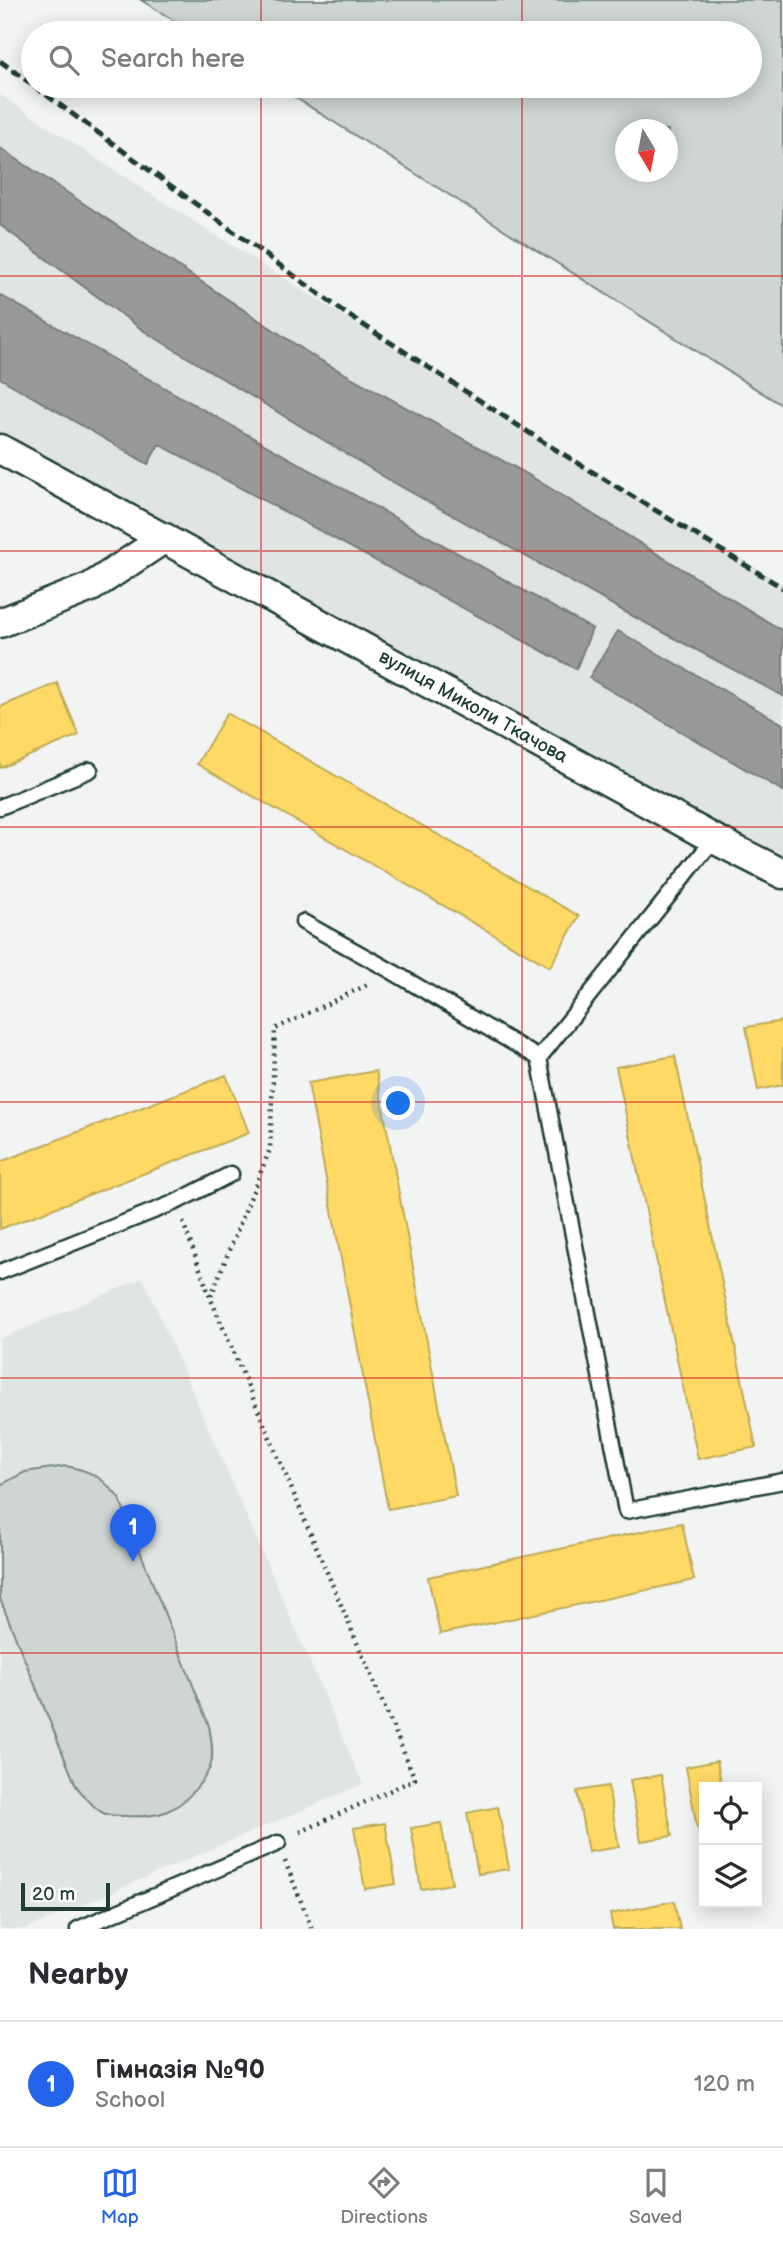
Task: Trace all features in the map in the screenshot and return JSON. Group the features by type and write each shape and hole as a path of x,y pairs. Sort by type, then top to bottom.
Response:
{"street":[{"name":"вулиця Миколи Ткачова","path":"0,449 714,839 783,874"},
{"path":"0,623 91,587 165,538"}],"lane":[{"path":"0,807 90,770"},
{"path":"539,1058 714,839"},
{"path":"303,922 539,1058 626,1511 783,1481"},
{"path":"0,1272 176,1202 231,1174"},
{"path":"78,1929 278,1843"}],"path":[{"path":"210,1297 270,1149 275,1029 393,972"},
{"path":"176,1202 210,1297 415,1779 278,1843 312,1929"}],"shaded area":[{"path":"141,0 783,0 783,406 296,98 762,98 762,21 175,21"},
{"path":"0,95 149,193 545,443 783,584 783,874 0,447"},
{"path":"143,1278 363,1784 26,1929 0,1929 0,1339"},
{"path":"66,1466 96,1476 119,1498 209,1726 212,1755 207,1773 182,1803 156,1815 105,1814 76,1786 0,1599 0,1485 25,1472"}],"building: Homes":[{"path":"57,683 79,735 0,768 0,707"},
{"path":"227,713 579,916 550,967 197,764"},
{"path":"783,1021 783,1085 758,1090 746,1027"},
{"path":"675,1056 756,1447 698,1459 616,1067"},
{"path":"376,1071 456,1496 388,1509 308,1083"},
{"path":"226,1075 249,1133 0,1229 0,1162"},
{"path":"682,1523 694,1580 440,1634 428,1577"},
{"path":"717,1761 721,1782 699,1782 697,1828 686,1767"},
{"path":"661,1775 672,1836 641,1841 630,1780"},
{"path":"608,1786 619,1847 588,1852 577,1791"},
{"path":"498,1807 509,1869 478,1874 467,1813"},
{"path":"385,1823 396,1884 365,1889 354,1828"},
{"path":"441,1823 452,1884 421,1889 411,1828"},
{"path":"674,1901 680,1929 613,1929 610,1914"}],"building: Industry":[{"path":"0,148 316,358 527,474 783,631 783,696 629,614 391,481 144,331 0,225"},
{"path":"0,295 592,629 576,669 159,444 148,464 0,378"},
{"path":"618,631 783,724 783,791 589,678"}],"railway":[{"path":"0,61 21,76"},
{"path":"50,98 348,315 545,443 783,588"}],"place":[{"name":"Гімназія №90","path":"133,1562"}]}
